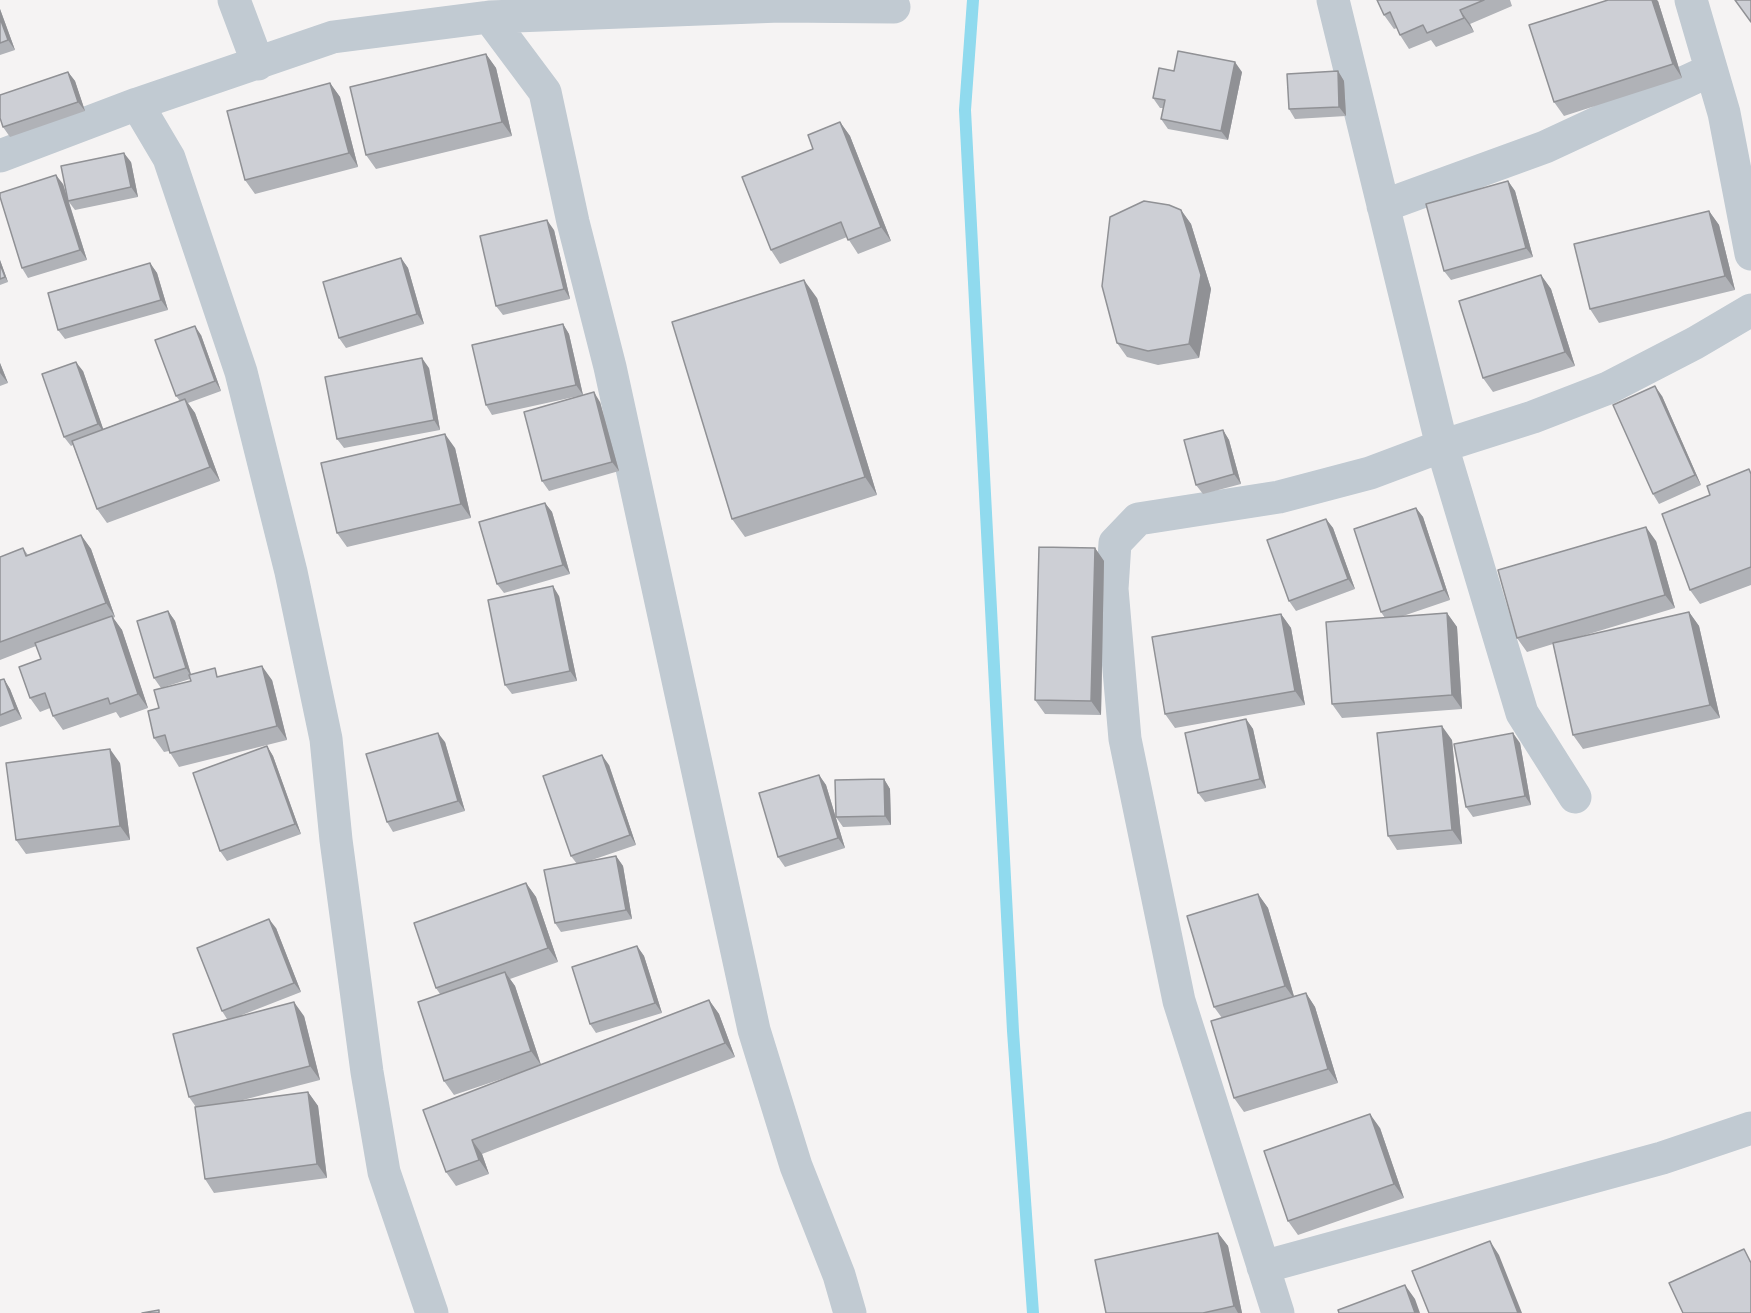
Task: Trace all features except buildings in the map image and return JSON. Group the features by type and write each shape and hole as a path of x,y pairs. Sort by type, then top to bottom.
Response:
{"street":[{"path":"234,0 258,64"},
{"path":"1333,0 1443,446 1522,713 1575,797"},
{"path":"1691,0 1724,113 1751,254"},
{"path":"0,156 137,104 333,37 489,17 780,6 894,7"},
{"path":"489,17 545,92 573,222 613,379 754,1030 796,1166 839,1275 850,1313"},
{"path":"1383,206 1545,147 1711,70"},
{"path":"137,104 169,158 241,372 291,572 326,739 336,840 367,1072 384,1172 432,1313"},
{"path":"1278,1313 1179,1001 1125,739 1112,589 1115,543 1138,519 1279,497 1370,473 1443,446 1533,417 1608,388 1695,343 1751,310"},
{"path":"1263,1267 1662,1158 1751,1128"}],"waterway":[{"path":"973,0 965,110 1013,1031 1033,1313"}]}
